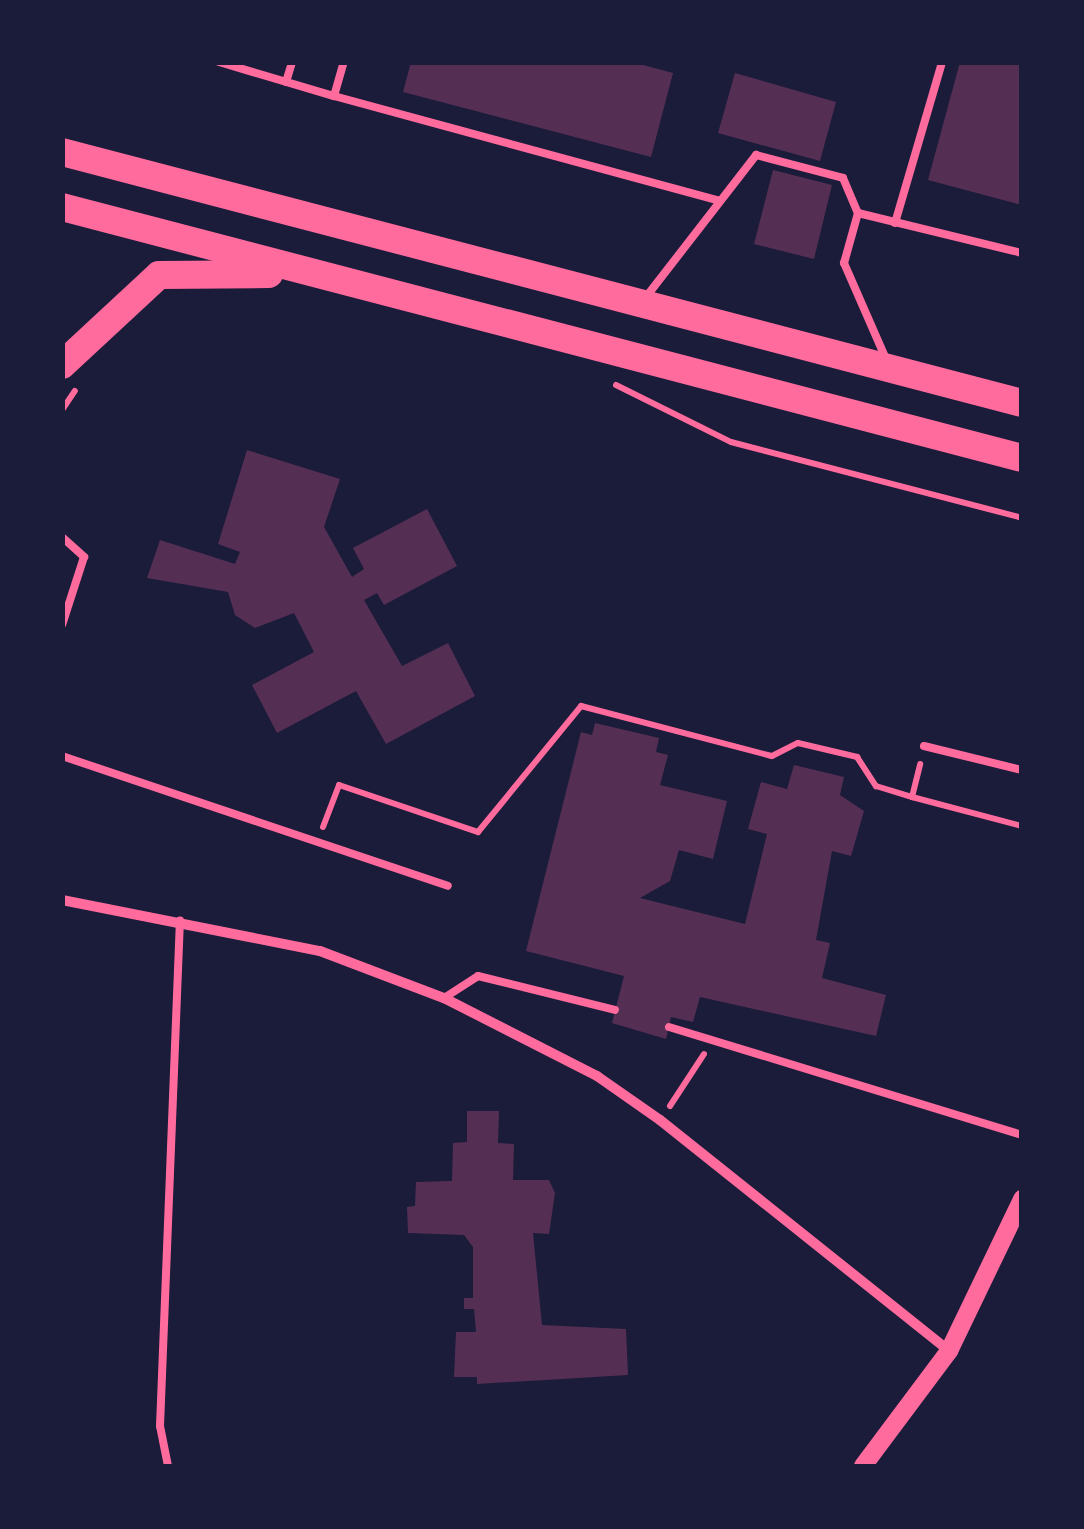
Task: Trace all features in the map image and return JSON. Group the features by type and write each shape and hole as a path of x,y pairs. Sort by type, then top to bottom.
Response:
{"highway":[{"path":"62,152 1022,404"},
{"path":"62,207 1022,458"},
{"path":"62,365 159,275 218,270 348,281"}],"street":[{"path":"62,900 180,920 320,951 444,998 597,1076 660,1120 950,1351"},
{"path":"863,1466 950,1351 1022,1199"}],"lane":[{"path":"219,62 718,200"},
{"path":"286,82 292,62"},
{"path":"334,96 344,62"},
{"path":"895,223 942,62"},
{"path":"641,304 756,155 843,178 858,213 844,263 890,368"},
{"path":"858,213 1022,253"},
{"path":"62,537 84,557 62,625"},
{"path":"924,746 1022,770"},
{"path":"62,756 448,886"},
{"path":"168,1466 160,1426 180,920"},
{"path":"444,998 478,976 615,1010"},
{"path":"669,1026 1022,1135"}],"path":[{"path":"610,383 731,442 1022,518"},
{"path":"318,842 339,785 478,832 582,706 772,756 798,743 857,757 876,786 1022,826"},
{"path":"912,798 924,746"},
{"path":"660,1120 710,1039"}],"building":[{"path":"411,62 632,62 673,73 651,157 403,92"},
{"path":"960,62 1022,65 1022,205 928,180"},
{"path":"735,73 836,102 820,161 718,133"},
{"path":"773,170 832,185 814,259 754,244"},
{"path":"247,450 340,479 324,527 352,577 364,569 353,548 427,509 457,566 384,605 377,593 364,600 402,666 448,643 475,696 386,744 356,691 277,733 252,685 314,652 294,613 255,628 235,615 228,592 147,578 160,540 235,564 240,552 218,544"},
{"path":"595,723 659,738 656,752 668,755 660,785 727,801 713,859 679,850 670,881 640,898 745,924 767,834 748,829 761,782 787,789 794,765 844,777 840,795 864,811 851,856 832,851 816,940 830,943 822,978 886,995 876,1036 700,997 693,1022 671,1017 666,1039 612,1023 624,976 526,951 581,732 592,735"},
{"path":"467,1111 499,1111 498,1143 514,1144 513,1180 549,1180 555,1193 549,1234 533,1233 542,1325 626,1329 628,1375 477,1384 477,1377 454,1377 456,1332 476,1332 474,1309 464,1309 464,1298 473,1298 473,1247 464,1235 408,1233 407,1207 415,1206 416,1182 452,1181 453,1143 467,1142"}]}
